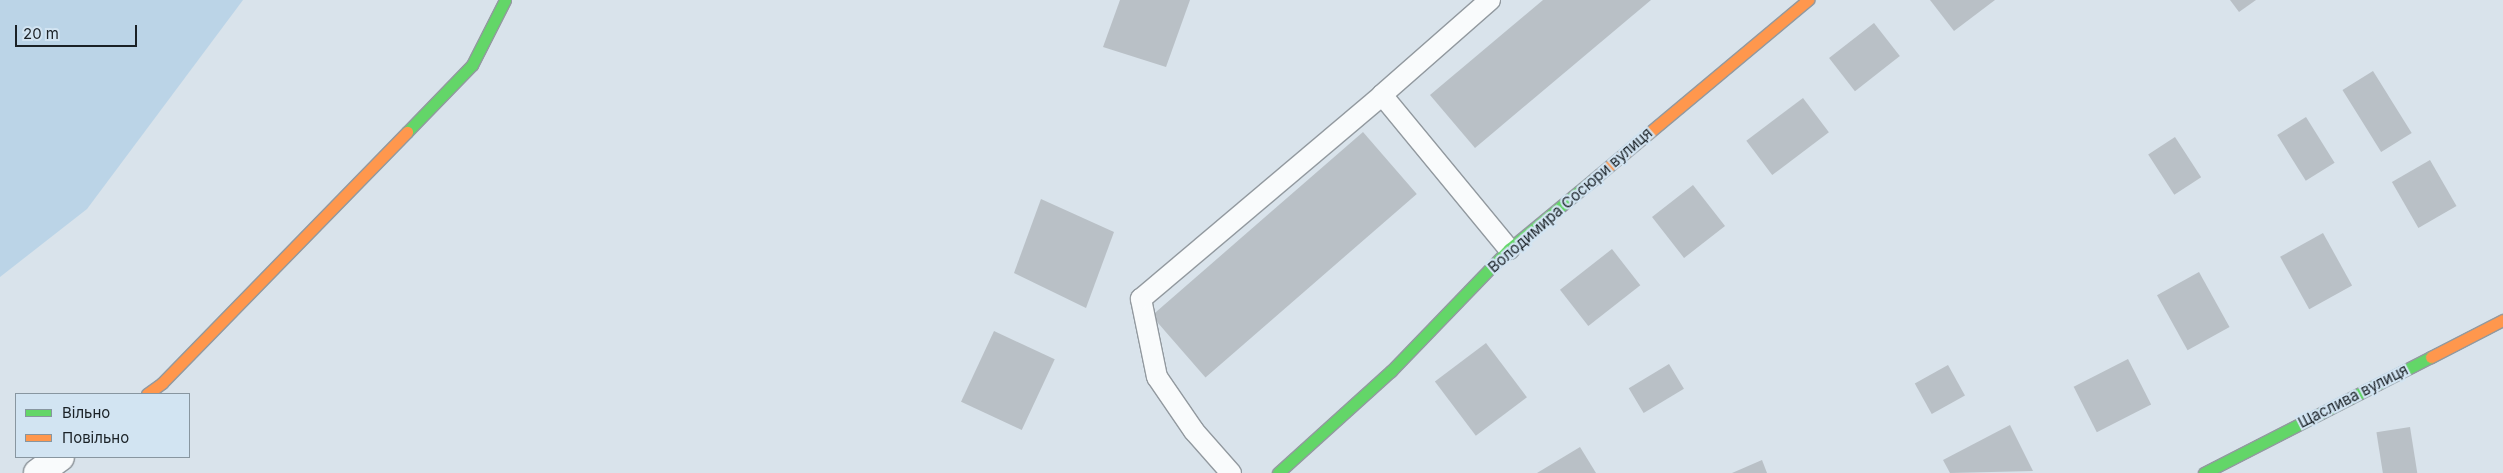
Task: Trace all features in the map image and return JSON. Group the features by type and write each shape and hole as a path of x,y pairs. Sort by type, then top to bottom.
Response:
{"street":[{"path":"148,393 169,376 472,64 505,0"},
{"name":"Володимира Сосюри вулиця","path":"1278,473 1391,371 1509,249 1808,0"},
{"name":"Щаслива вулиця","path":"2204,473 2503,320"},
{"path":"38,473 59,458"}],"lane":[{"path":"1231,473 1194,431 1157,377 1141,299 1382,95 1490,0"},
{"path":"1382,95 1509,249"}],"shaded area":[{"path":"0,0 243,0 87,209 0,277"}],"building":[{"path":"1120,0 1190,0 1166,67 1103,47"},
{"path":"1543,0 1651,0 1475,148 1430,95"},
{"path":"1930,0 1995,0 1954,31"},
{"path":"2230,0 2256,0 2239,12"},
{"path":"1874,23 1900,56 1855,91 1829,58"},
{"path":"2373,71 2412,133 2381,152 2342,90"},
{"path":"1803,98 1829,132 1772,175 1746,141"},
{"path":"2306,117 2335,163 2306,181 2277,135"},
{"path":"1363,132 1417,194 1205,378 1152,316"},
{"path":"2175,137 2201,177 2174,195 2148,154"},
{"path":"2430,160 2456,206 2418,228 2392,182"},
{"path":"1693,185 1725,226 1684,258 1652,217"},
{"path":"1041,199 1114,232 1086,308 1014,273"},
{"path":"2323,233 2352,285 2309,309 2280,257"},
{"path":"1612,249 1640,285 1588,326 1560,290"},
{"path":"2199,272 2230,327 2188,350 2157,295"},
{"path":"994,331 1055,359 1022,430 961,402"},
{"path":"1486,343 1527,397 1476,436 1435,382"},
{"path":"2128,359 2151,404 2097,432 2074,387"},
{"path":"1669,364 1684,389 1644,413 1629,388"},
{"path":"1948,365 1965,396 1932,414 1915,383"},
{"path":"2010,425 2033,471 1950,473 1943,460"},
{"path":"2410,427 2417,473 2383,473 2376,432"},
{"path":"1580,447 1596,473 1537,473"},
{"path":"1762,460 1767,473 1732,473"}],"traffic: fast":[{"path":"407,132 472,65 505,0"},
{"path":"1278,473 1391,371 1509,249 1595,178"},
{"path":"2204,473 2431,357"}],"traffic: slow":[{"path":"1595,178 1808,0"},
{"path":"148,393 162,383 407,132"},
{"path":"2431,357 2503,320"}]}
